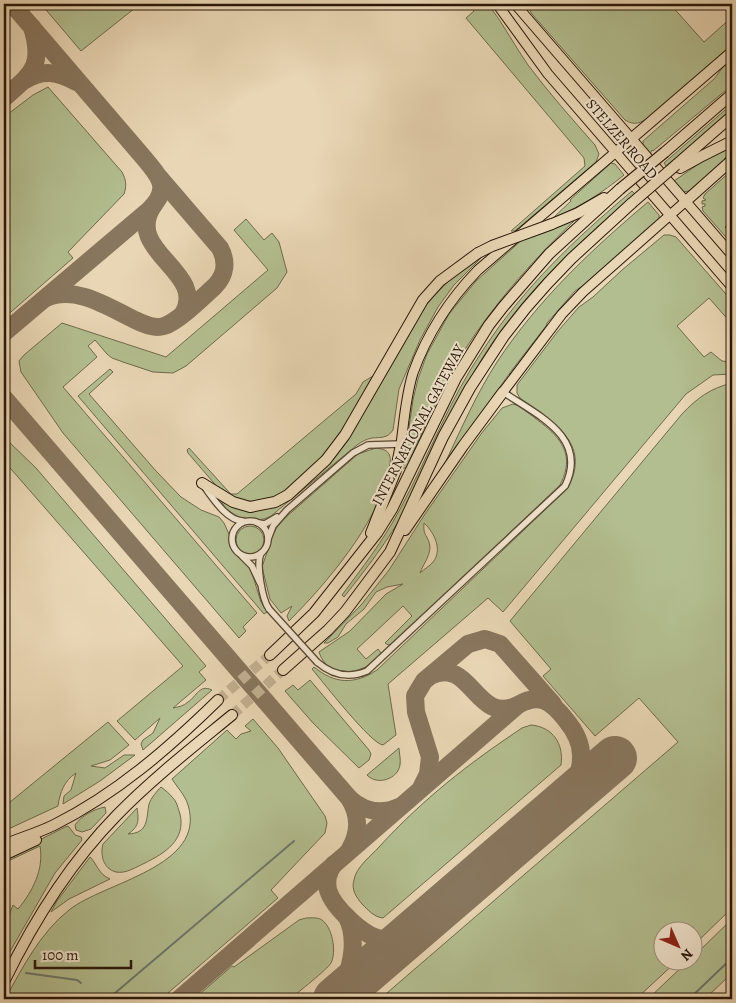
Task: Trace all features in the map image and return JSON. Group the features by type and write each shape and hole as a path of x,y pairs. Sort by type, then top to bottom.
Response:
{"highway":[{"path":"631,139 732,52"},
{"name":"INTERNATIONAL GATEWAY","path":"270,655 314,613 377,533 392,508 456,378 489,325 517,290 549,254 732,94"},
{"path":"678,167 732,116"},
{"path":"678,167 732,141"},
{"path":"686,201 732,160"},
{"name":"INTERNATIONAL GATEWAY","path":"283,670 328,630 345,612 390,552 443,437 470,388 486,362 526,308 571,259 655,183 678,167"},
{"path":"202,483 233,502 250,507 275,502 288,495 326,460 345,436 423,300 440,281 478,253 578,213 620,190"},
{"path":"390,552 463,446 504,392"},
{"path":"358,559 384,502 396,470 401,444"},
{"path":"4,845 31,836 74,814 117,787 191,726 218,700"},
{"path":"4,982 50,901 91,844 134,798 232,715"},
{"path":"4,855 49,833 74,814"}],"main road":[{"name":"STELZER ROAD","path":"497,4 548,74 732,287"},
{"name":"STELZER ROAD","path":"515,4 732,255"},
{"path":"522,4 530,22"},
{"path":"401,444 413,374 424,346 440,317 460,288 478,270 631,139"},
{"path":"504,392 562,314 686,201"}],"street":[{"path":"401,444 372,444 363,447 350,456 287,510 273,526 259,562 262,588 269,608 317,662 332,673 342,676 358,675 367,671 565,486 569,478 572,462 564,438 546,421 504,392"},
{"path":"202,483 211,495 238,521 268,522 287,510"},
{"path":"245,521 236,527 232,537 234,548 250,563 262,588"},
{"path":"258,523 264,528 268,539"},
{"path":"240,554 248,557 262,552"}],"green space":[{"path":"41,4 140,4 81,51"},
{"path":"468,4 488,4 528,65 552,96 595,145 599,154 596,162 515,231 511,231 585,166 584,158 466,18 474,11"},
{"path":"526,4 670,4 704,42 732,17 732,45 649,117 640,122 631,123 625,120 532,14"},
{"path":"732,59 732,85 652,150 650,154 643,146 643,141 715,78"},
{"path":"48,87 122,172 126,188 124,194 68,252 73,258 4,318 4,117 33,95"},
{"path":"732,104 732,111 666,166 664,163"},
{"path":"732,147 732,152 724,159 725,161 689,191 683,192 674,181 700,163"},
{"path":"611,163 615,164 624,175 590,199 553,218 570,200"},
{"path":"732,170 732,220 725,227 732,235 732,244 703,211 702,207 705,204 702,204 702,201 706,200 703,198 705,194"},
{"path":"632,191 635,194 572,250 534,290 499,333 472,376 415,491 391,533 344,597 342,595 393,522 449,409 471,369 499,327 552,265 590,227"},
{"path":"648,202 659,215 659,219 587,283 575,291 547,323 446,461 483,386 513,339 566,277"},
{"path":"577,218 517,281 476,333 448,379 406,468 403,468 418,379 427,354 449,314 476,281 523,239"},
{"path":"246,219 264,240 272,233 279,242 287,272 277,288 186,366 173,373 153,372 112,358 95,340 88,346 97,357 63,387 257,613 243,627 246,631 239,638 63,433 21,372 19,361 62,323 166,357 268,270 234,230"},
{"path":"664,235 676,237 732,301 732,324 709,298 677,326 704,357 711,352 722,361 732,362 732,374 713,375 686,394 503,612 488,598 388,684 396,735 383,745 377,742 358,724 312,669 314,667 329,677 345,681 369,675 377,670 568,488 574,472 575,458 572,446 556,425 520,398 517,393 517,385 558,331 579,307"},
{"path":"482,257 454,285 438,307 420,340 399,389 391,433 386,436 370,438 359,444 265,519 251,520 238,516 226,508 222,503 223,501 265,509 327,465 348,440 425,306 451,279"},
{"path":"110,369 113,372 89,394 181,497 201,510 219,517 224,523 229,534 232,550 251,570 261,602 267,612 264,614 78,396"},
{"path":"373,376 348,425 321,459 288,490 276,498 254,502 238,500 219,489 188,453 187,450 189,448 231,494 237,494 356,394 363,382"},
{"path":"732,383 732,908 704,935 704,920 654,920 654,970 667,970 636,999 380,999 678,742 639,698 595,736 543,676 551,669 510,621 682,414 705,394"},
{"path":"513,404 519,406 550,430 558,439 564,448 566,459 565,471 560,485 392,644 388,645 385,643 412,616 403,606 357,649 366,659 378,649 381,653 377,659 355,671 338,671 331,668 321,658 319,652 350,631 386,594 403,584 387,587 376,592 364,609 346,624 338,637 328,643 324,643 361,605 389,570 425,514 481,434 502,408","holes":["424,523 436,541 437,552 433,562 420,573 430,550 429,542 424,532"]},
{"path":"4,437 36,468 206,666 199,672 206,680 173,708 191,700 204,688 212,690 143,750 141,744 143,740 153,733 160,718 135,740 117,721 183,666 4,461"},
{"path":"376,448 388,452 390,461 382,492 373,512 362,532 334,571 289,621 287,616 292,606 281,613 270,599 262,567 277,527 358,454"},
{"path":"250,526 260,530 264,540 260,550 250,554 240,550 236,540 240,530"},
{"path":"310,680 369,750 371,754 369,760 359,768 313,723 285,691 293,685 298,690"},
{"path":"253,719 278,748 325,816 327,823 325,833 271,890 278,898 161,999 5,999 41,940 49,929 69,910 85,900 149,870 168,858 182,844 190,826 188,805 183,794 172,779 227,730 236,739 241,734 251,731 245,726"},
{"path":"108,722 129,745 110,760 91,766 105,768 124,755 135,755 100,781 63,804 64,796 71,790 76,773 63,787 58,806 4,831 4,807"},
{"path":"531,725 545,729 555,738 561,750 561,765 383,918 369,911 358,899 353,887 355,875 364,862 412,813 447,783 502,741 522,728"},
{"path":"399,748 400,765 395,774 381,780 376,780 367,775"},
{"path":"161,787 174,799 180,814 180,831 177,838 160,855 131,870 116,872 108,868 102,852 103,844 137,808 137,823 128,834 140,831 147,820 149,804"},
{"path":"105,807 106,813 91,829 82,832 76,830 75,825 84,816"},
{"path":"67,826 75,835 81,837 82,840 55,873 4,962 8,918 13,905 18,909 33,887 39,871 40,846 6,862 4,876 4,858"},
{"path":"90,857 101,872 110,879 69,899 51,912 57,901"},
{"path":"319,918 326,923 333,940 333,958 324,970 290,999 194,999 232,966 234,967 299,920"},
{"path":"732,919 732,973 705,999 648,999 679,970 704,970 704,946"}],"waterway":[{"path":"108,999 294,841"},
{"path":"689,999 732,958"},
{"path":"26,973 77,980 81,983"}],"taxiway":[{"path":"4,333 149,210 156,203 161,189 161,183 155,171 12,4"},
{"path":"4,98 22,82 33,68 37,51 32,27"},
{"path":"25,80 38,74 50,73 76,82"},
{"path":"46,298 69,294 92,299 135,320 160,327 170,324 198,302 219,282 224,268 224,258 220,248 159,177"},
{"path":"153,206 147,222 149,236 156,249 177,273 185,286 188,299 183,314"},
{"path":"4,398 349,798 355,810 357,823 357,830 350,849"},
{"path":"422,786 428,774 430,757 416,712 415,696 424,681 468,644 485,639 500,644 553,704"},
{"path":"430,676 444,672 455,675 465,681 482,700 492,706 504,709 518,705"},
{"path":"179,999 518,705 526,701 539,699 556,708 577,737 581,753 580,770 565,801"},
{"path":"349,798 366,809 386,811 399,807"},
{"path":"334,864 328,877 328,890 336,905 350,920 367,933 382,939 397,939 412,933"},
{"path":"341,999 353,947 353,937 347,917"}],"runway":[{"path":"335,999 615,758"}],"tunnel":[{"path":"218,700 270,655"},
{"path":"232,715 283,670"}]}
